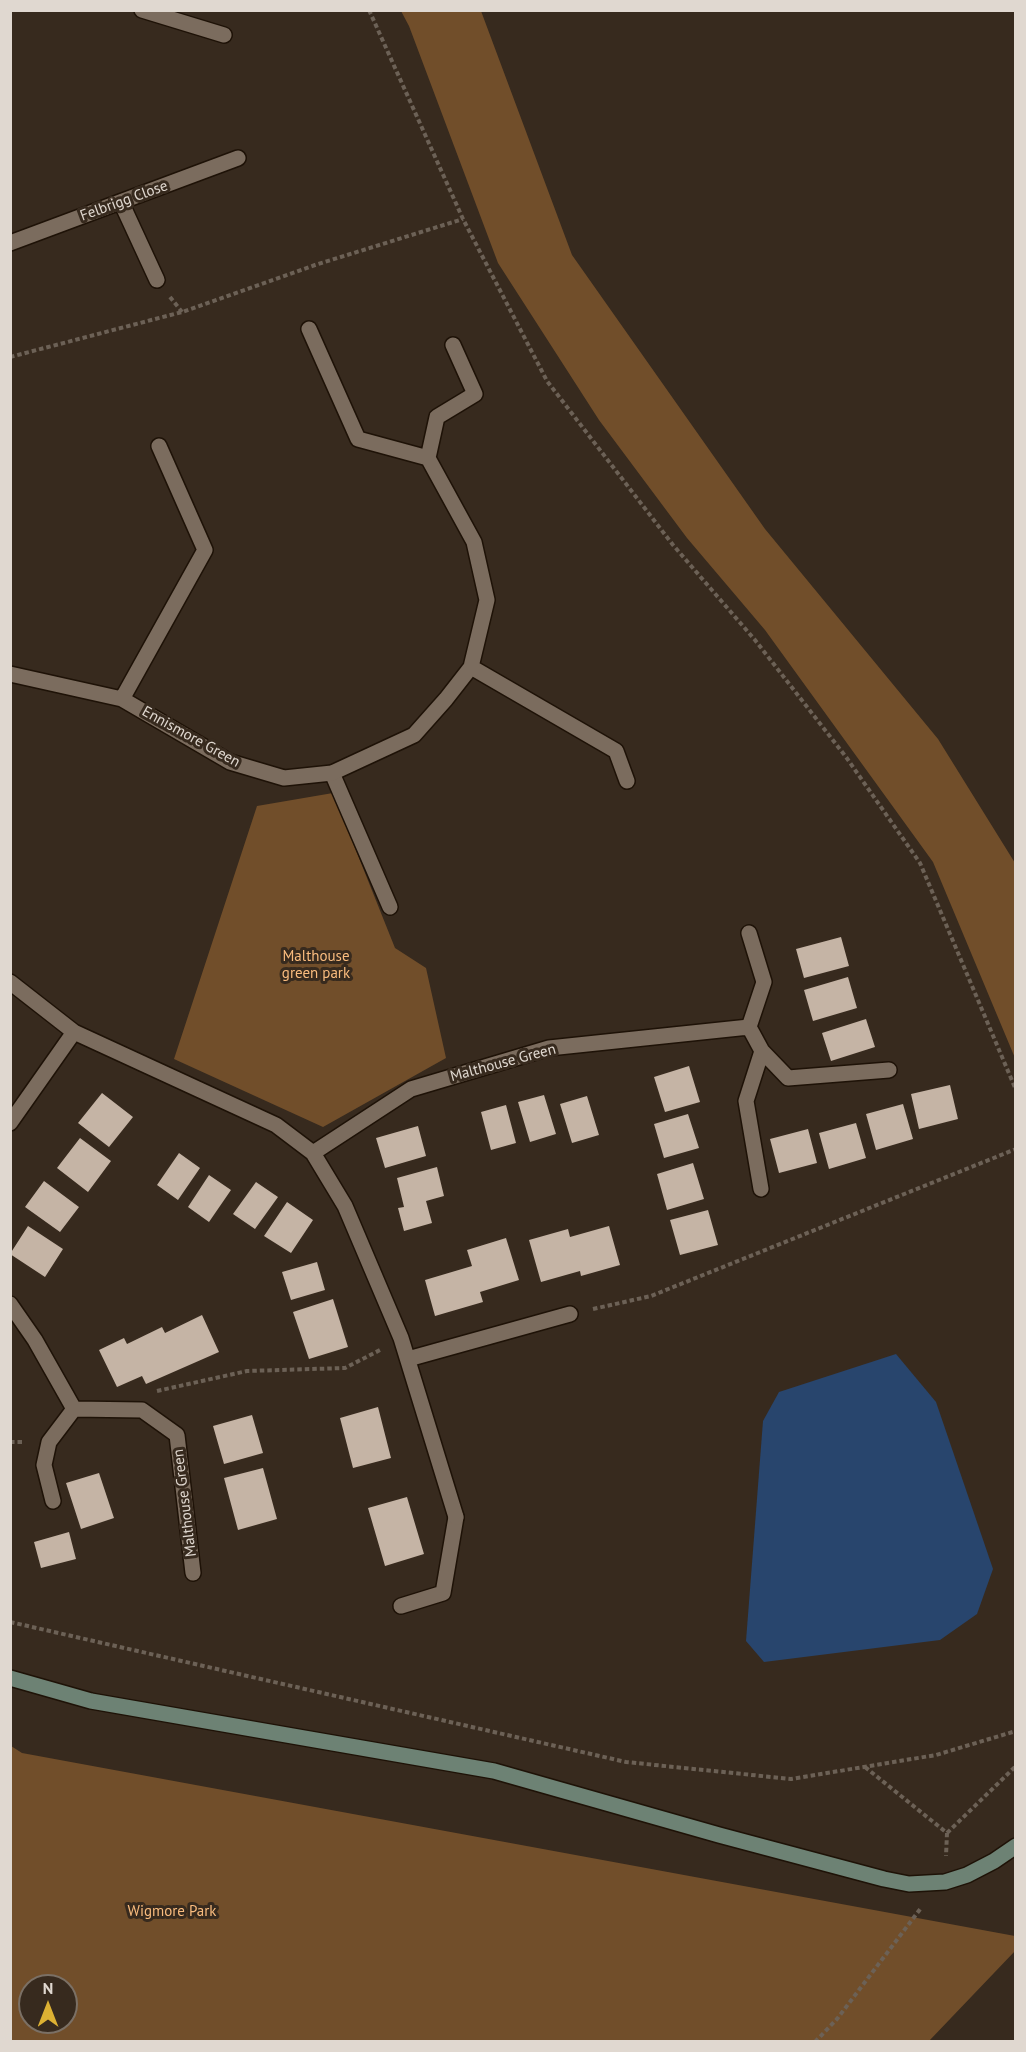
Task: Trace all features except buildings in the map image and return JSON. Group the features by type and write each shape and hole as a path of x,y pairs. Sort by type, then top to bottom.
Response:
{"street":[{"path":"142,10 224,35"},
{"name":"Felbrigg Close","path":"10,243 238,158"},
{"path":"121,202 157,280"},
{"path":"309,329 358,439 428,458 437,417 475,394 453,345"},
{"path":"122,699 205,550 159,446"},
{"name":"Ennismore Green","path":"10,674 122,699 230,762 284,778 332,773 414,735 471,667 487,600 474,542 428,458"},
{"path":"471,667 615,751 627,781"},
{"path":"332,773 390,907"},
{"path":"749,933 764,982 749,1027 762,1051 788,1077 889,1070"},
{"path":"10,982 74,1032 276,1125 313,1153 345,1206 401,1338 456,1517 443,1593 401,1606"},
{"name":"Malthouse Green","path":"313,1153 411,1089 549,1048 749,1027"},
{"path":"10,1123 74,1032"},
{"path":"761,1189 746,1101 762,1051"},
{"path":"10,1304 35,1340 75,1409"},
{"path":"408,1359 570,1314"},
{"path":"75,1409 142,1410"},
{"path":"53,1502 44,1466 48,1442 75,1409"},
{"name":"Malthouse Green","path":"142,1410 177,1435 193,1573"},
{"path":"10,1678 91,1701 494,1771 846,1869 909,1884 945,1882 967,1875 994,1862 1016,1846"}],"path":[{"path":"369,10 463,219 547,381 673,545 755,640 846,757 920,863 1016,1090"},
{"path":"10,357 182,312 315,264 463,219"},
{"path":"570,1314 651,1296 1016,1149"},
{"path":"142,1410 147,1393 247,1371 345,1368 401,1338"},
{"path":"10,1622 626,1762 791,1779 936,1755 1016,1731"},
{"path":"945,1882 947,1833 1016,1766"},
{"path":"865,1767 947,1833"},
{"path":"815,2042 837,2019 922,1907 927,1884"}],"green space":[{"path":"401,11 481,11 572,255 765,529 938,739 1015,863 1015,1058 933,862 765,630 687,538 599,420 498,263 409,26"},
{"name":"Malthouse green park","path":"333,793 395,948 426,968 446,1058 323,1127 174,1059 257,806"},
{"name":"Wigmore Park","path":"11,1746 22,1753 1015,1936 1015,1951 929,2041 11,2041"}],"water":[{"path":"896,1354 936,1402 993,1569 977,1614 940,1640 764,1662 746,1641 763,1421 779,1392"}]}
